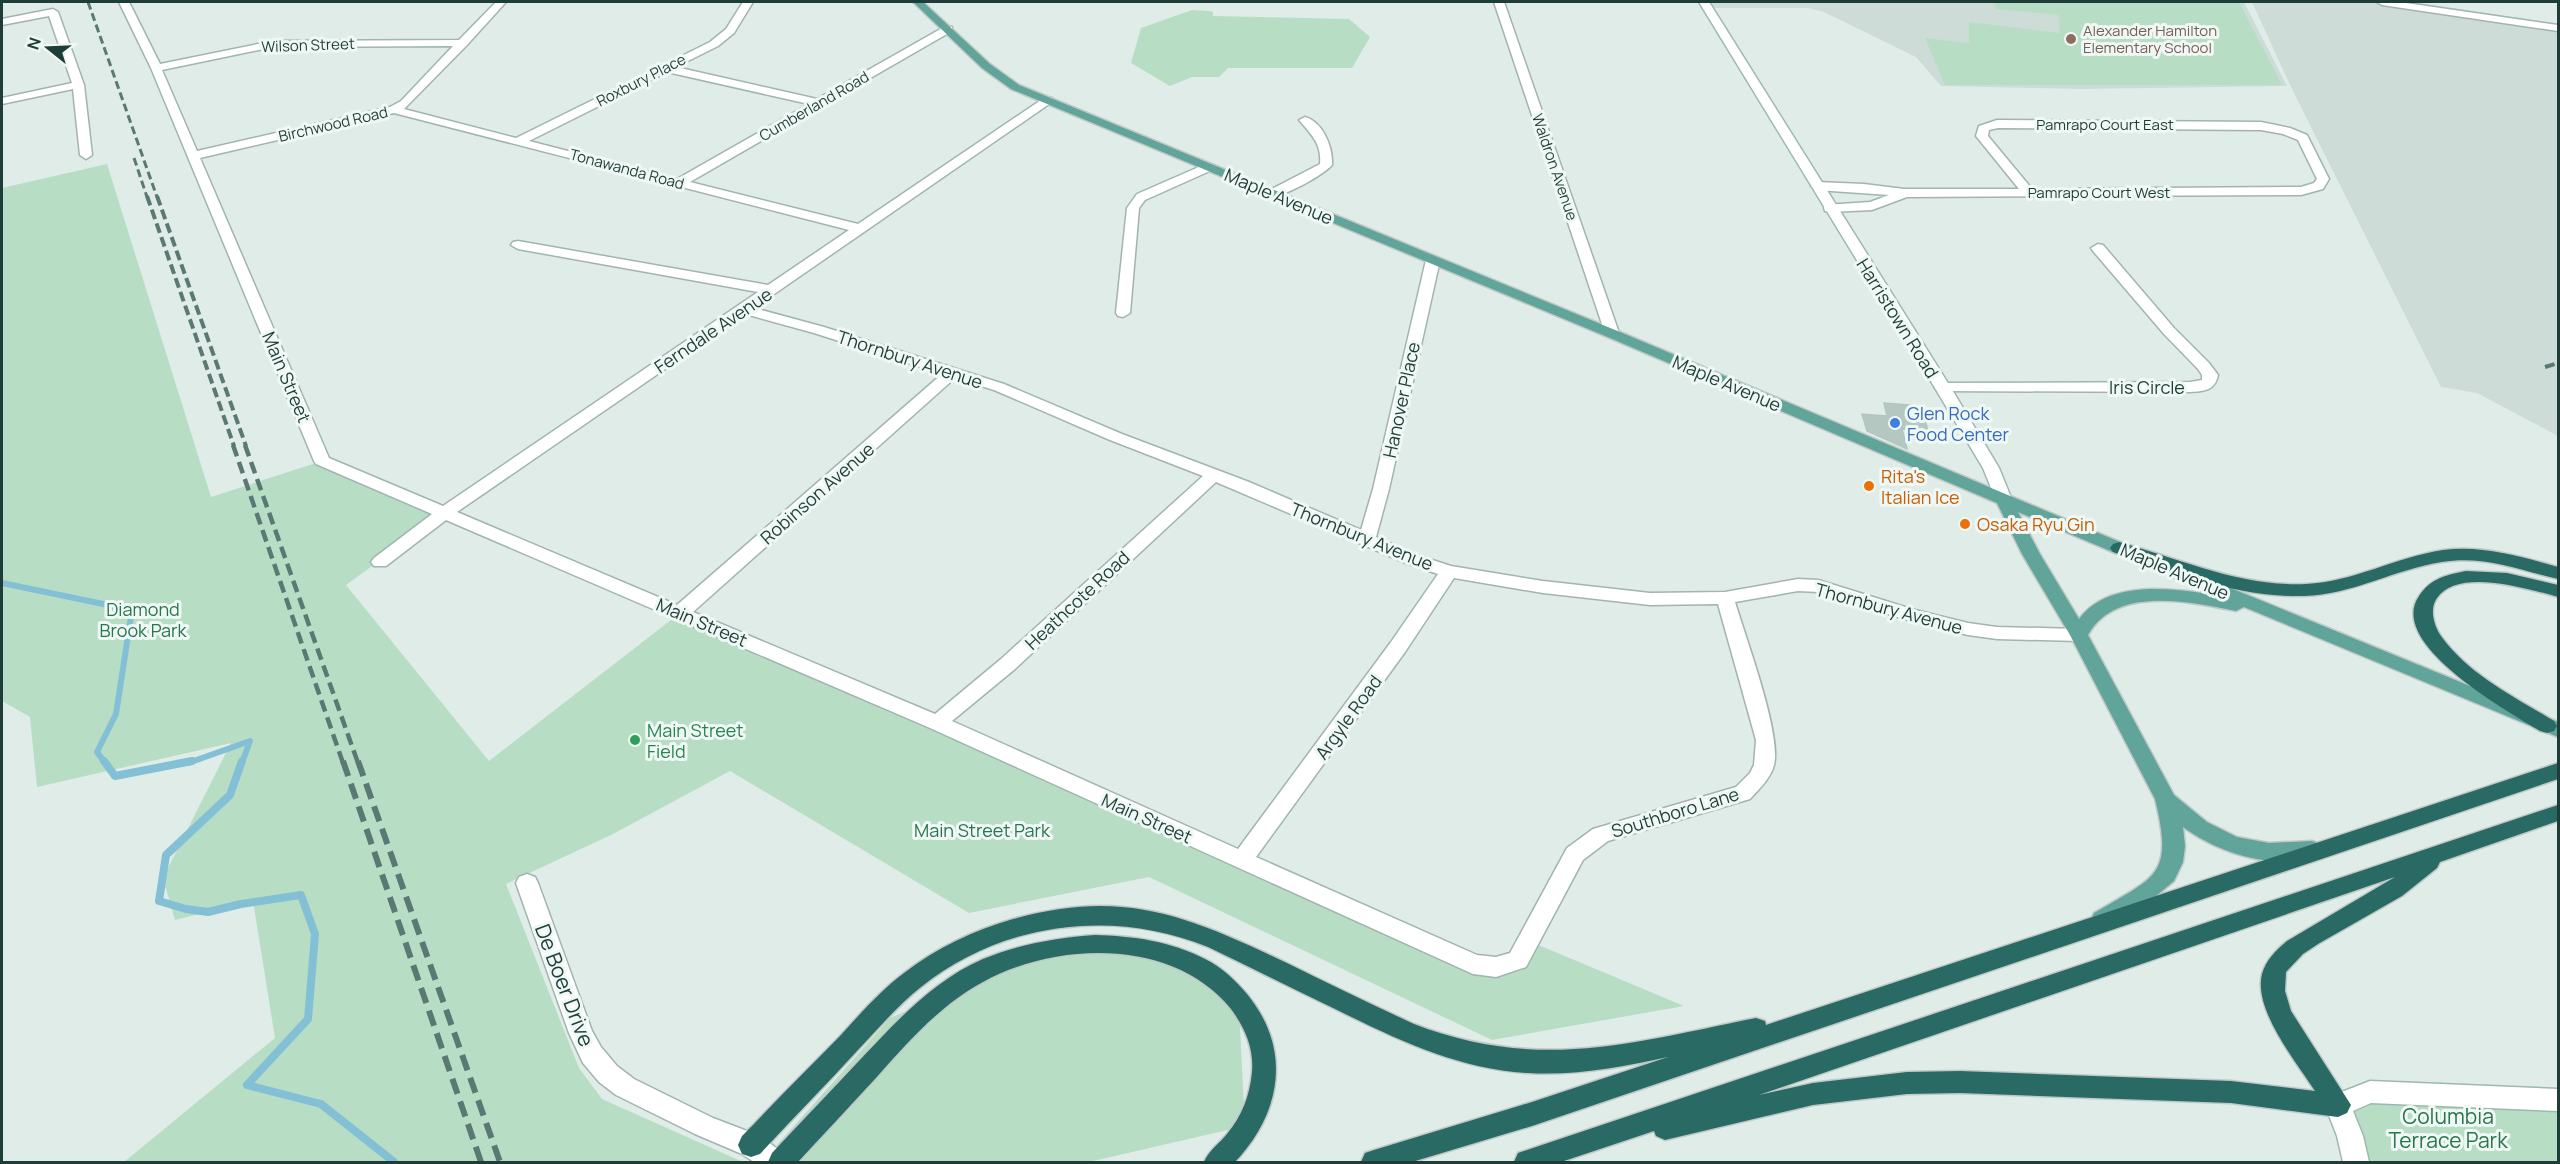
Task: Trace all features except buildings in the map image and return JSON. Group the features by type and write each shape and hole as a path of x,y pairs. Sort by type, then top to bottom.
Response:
{"highway":[{"path":"2119,548 2198,573 2254,586 2280,589 2330,588 2444,556 2506,559 2559,573"},
{"path":"2553,728 2472,676 2450,658 2436,643 2425,625 2422,612 2426,598 2435,588 2449,581 2467,577 2515,579 2559,591"},
{"path":"2533,780 2559,767"},
{"path":"1374,1162 1532,1114 2559,771"},
{"path":"1538,1159 2559,813"},
{"path":"2338,1105 2284,1022 2275,1002 2272,983 2276,967 2286,954 2318,933 2391,892 2439,854"},
{"path":"751,1145 883,1007 919,974 951,954 983,939 1016,927 1050,919 1120,916 1155,920 1185,928 1216,940 1405,1032 1444,1047 1485,1057 1528,1062 1605,1059 1832,1014"},
{"path":"781,1162 890,1044 941,995 968,978 1004,962 1053,947 1083,944 1146,948 1197,966 1222,981 1241,1000 1257,1026 1265,1059 1263,1092 1251,1121 1231,1151 1217,1162"},
{"path":"1538,1159 1813,1094 1907,1083 1960,1082 2230,1092 2338,1105"}],"main road":[{"name":"Maple Avenue","path":"918,2 986,66 1015,87 1612,333 2004,500 2553,728"},
{"name":"Harristown Road","path":"2004,500 2031,554 2079,634 2165,799"},
{"path":"2079,634 2097,611 2112,603 2156,595 2204,599 2284,617"},
{"path":"2165,799 2201,831 2225,843 2274,853 2326,848"},
{"path":"2090,927 2149,891 2163,880 2173,864 2176,849 2173,826 2165,799"}],"street":[{"name":"Main Street","path":"124,2 156,68 322,461 937,723 1473,964 1488,969 1505,967 1518,960 1529,941"},
{"name":"Birchwood Road","path":"193,156 394,110 405,103 501,2"},
{"name":"Roxbury Place","path":"519,141 724,38 748,2"},
{"name":"Waldron Avenue","path":"1498,2 1612,333"},
{"name":"Harristown Road","path":"1704,2 1943,388 1991,468 2004,500"},
{"path":"2382,2 2559,28"},
{"path":"2,22 53,12 78,84 87,155"},
{"name":"Cumberland Road","path":"680,182 948,29"},
{"name":"Wilson Street","path":"156,68 273,44 463,43"},
{"path":"665,68 820,103"},
{"path":"2,101 78,84"},
{"name":"Ferndale Avenue","path":"380,562 445,513 1048,100"},
{"name":"Tonawanda Road","path":"394,110 860,229"},
{"path":"1274,193 1322,170 1326,165 1326,150 1317,130 1305,120"},
{"name":"Pamrapo Court East","path":"2029,193 1982,136 1983,128 1997,124 2248,124 2286,131 2306,142"},
{"name":"Pamrapo Court West","path":"1830,207 1872,206 1905,193 2311,190 2319,186 2323,179 2306,142"},
{"path":"1123,313 1132,208 1141,198 1208,166"},
{"path":"1817,186 1905,193"},
{"path":"518,245 771,290"},
{"name":"Iris Circle","path":"1943,388 2190,387 2204,386 2209,382 2210,375 2205,366 2169,331 2098,248"},
{"name":"Hanover Place","path":"1367,539 1382,489 1433,260"},
{"name":"Thornbury Avenue","path":"742,309 819,330 1005,390 1414,560 1449,571 1598,595 1650,599 1725,598 1798,585 1818,586 1911,615 1968,629 1997,633 2079,634"},
{"name":"Robinson Avenue","path":"680,613 953,372"},
{"name":"Heathcote Road","path":"937,723 1008,664 1214,475"},
{"name":"Argyle Road","path":"1242,860 1392,656 1449,571"},
{"name":"Southboro Lane","path":"1529,941 1575,854 1586,844 1601,835 1743,793 1764,765 1766,740 1725,598"},
{"name":"De Boer Drive","path":"527,883 581,1034 592,1055 608,1074 646,1099 751,1145 774,1162"},
{"path":"2356,1162 2350,1136 2338,1105 2370,1092 2559,1100"}],"shaded area":[{"name":"Alexander Hamilton Elementary School","path":"1704,2 2244,2 2287,86 2082,89 1941,86 1916,57 1824,12 1808,8 1708,8"},
{"path":"2252,2 2412,2 2558,24 2558,436 2477,393 2441,387 2290,85"}],"green space":[{"name":"Alexander Hamilton Elementary School","path":"1994,2 2239,2 2282,85 1945,85 1925,38 1969,43 1969,22 2060,33 2058,15 1996,9"},
{"path":"1192,10 1210,11 1213,12 1213,16 1349,19 1370,37 1352,68 1228,68 1219,77 1192,77 1170,86 1131,63 1141,28"},
{"name":"Diamond Brook Park","path":"107,164 211,497 322,461 445,513 346,585 489,761 680,613 1488,969 1529,941 1684,1006 1492,1040 1149,877 969,913 730,771 613,834 506,884 579,1068 602,1099 743,1162 124,1162 275,1038 253,901 175,920 163,878 231,743 37,787 30,717 2,701 2,188"},
{"path":"1086,934 1238,988 1245,1126 1089,1162 762,1162 890,1018"},
{"name":"Columbia Terrace Park","path":"2429,1094 2558,1100 2558,1162 2356,1162 2350,1136 2338,1105"}],"waterway":[{"path":"2,583 132,610 116,714 97,752 105,763"},
{"path":"188,763 250,741 242,763"},
{"path":"104,761 115,776 192,761"},
{"path":"242,761 230,795 166,855 159,901 186,909 208,912 241,904 301,895 315,934 308,1019 247,1085 321,1104 394,1162"}],"railway":[{"path":"88,2 157,197"},
{"path":"134,158 147,197"},
{"path":"147,196 234,446"},
{"path":"157,196 246,446"},
{"path":"2545,367 2558,363"},
{"path":"233,445 343,763"},
{"path":"245,445 358,763"},
{"path":"343,761 481,1162"},
{"path":"358,761 500,1162"}],"place":[{"name":"Alexander Hamilton Elementary School","path":"2071,39"},
{"name":"Glen Rock Food Center","path":"1895,423"},
{"name":"Rita's Italian Ice","path":"1869,486"},
{"name":"Osaka Ryu Gin","path":"1965,524"},
{"name":"Main Street Field","path":"635,740"}],"park label":[{"name":"Main Street Park","path":"982,830"}]}
